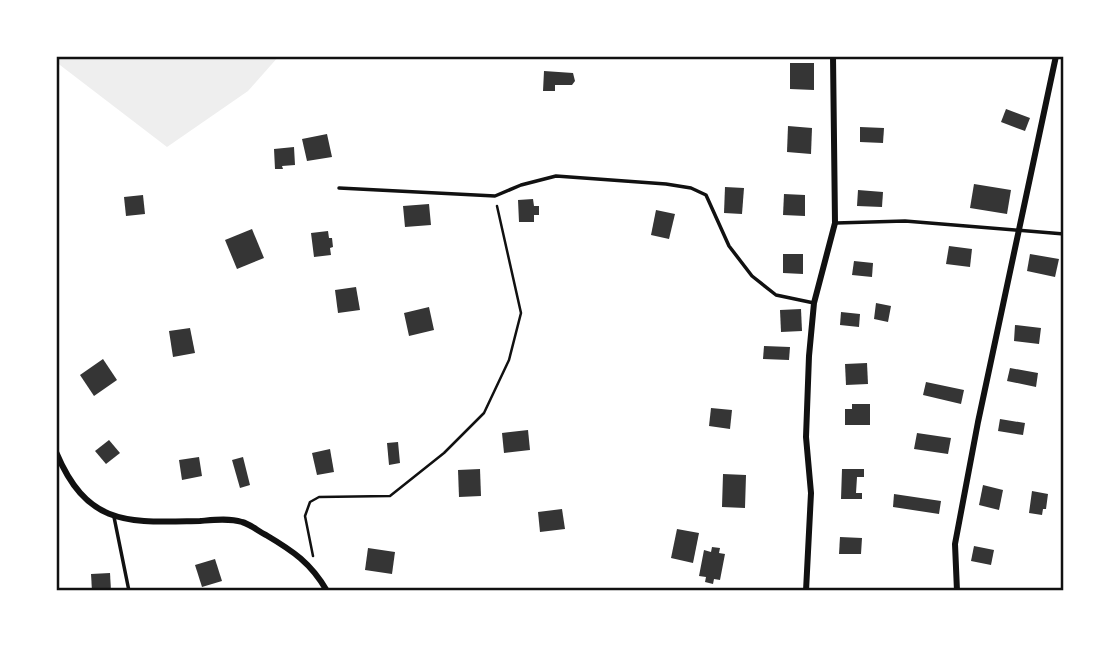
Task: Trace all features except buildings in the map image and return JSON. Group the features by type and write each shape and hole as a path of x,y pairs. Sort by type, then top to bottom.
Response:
{"street":[{"path":"806,591 811,493 806,437 809,356 814,303 835,223 833,56"},
{"path":"957,591 956,544 978,422 1056,56"},
{"path":"56,452 77,489 99,510 114,517 150,522 243,522 291,549 316,572 327,591"}],"lane":[{"path":"339,188 495,196 521,185 556,176 691,188 706,195 729,246 752,276 776,295 814,303"},
{"path":"835,223 905,221 1064,234"},
{"path":"114,517 130,591"}],"path":[{"path":"316,572 305,516 310,502 319,498 390,496 444,453 484,413 509,360 521,313 495,196"}],"shaded area":[{"path":"56,56 279,56 248,91 167,147 56,62"}]}
